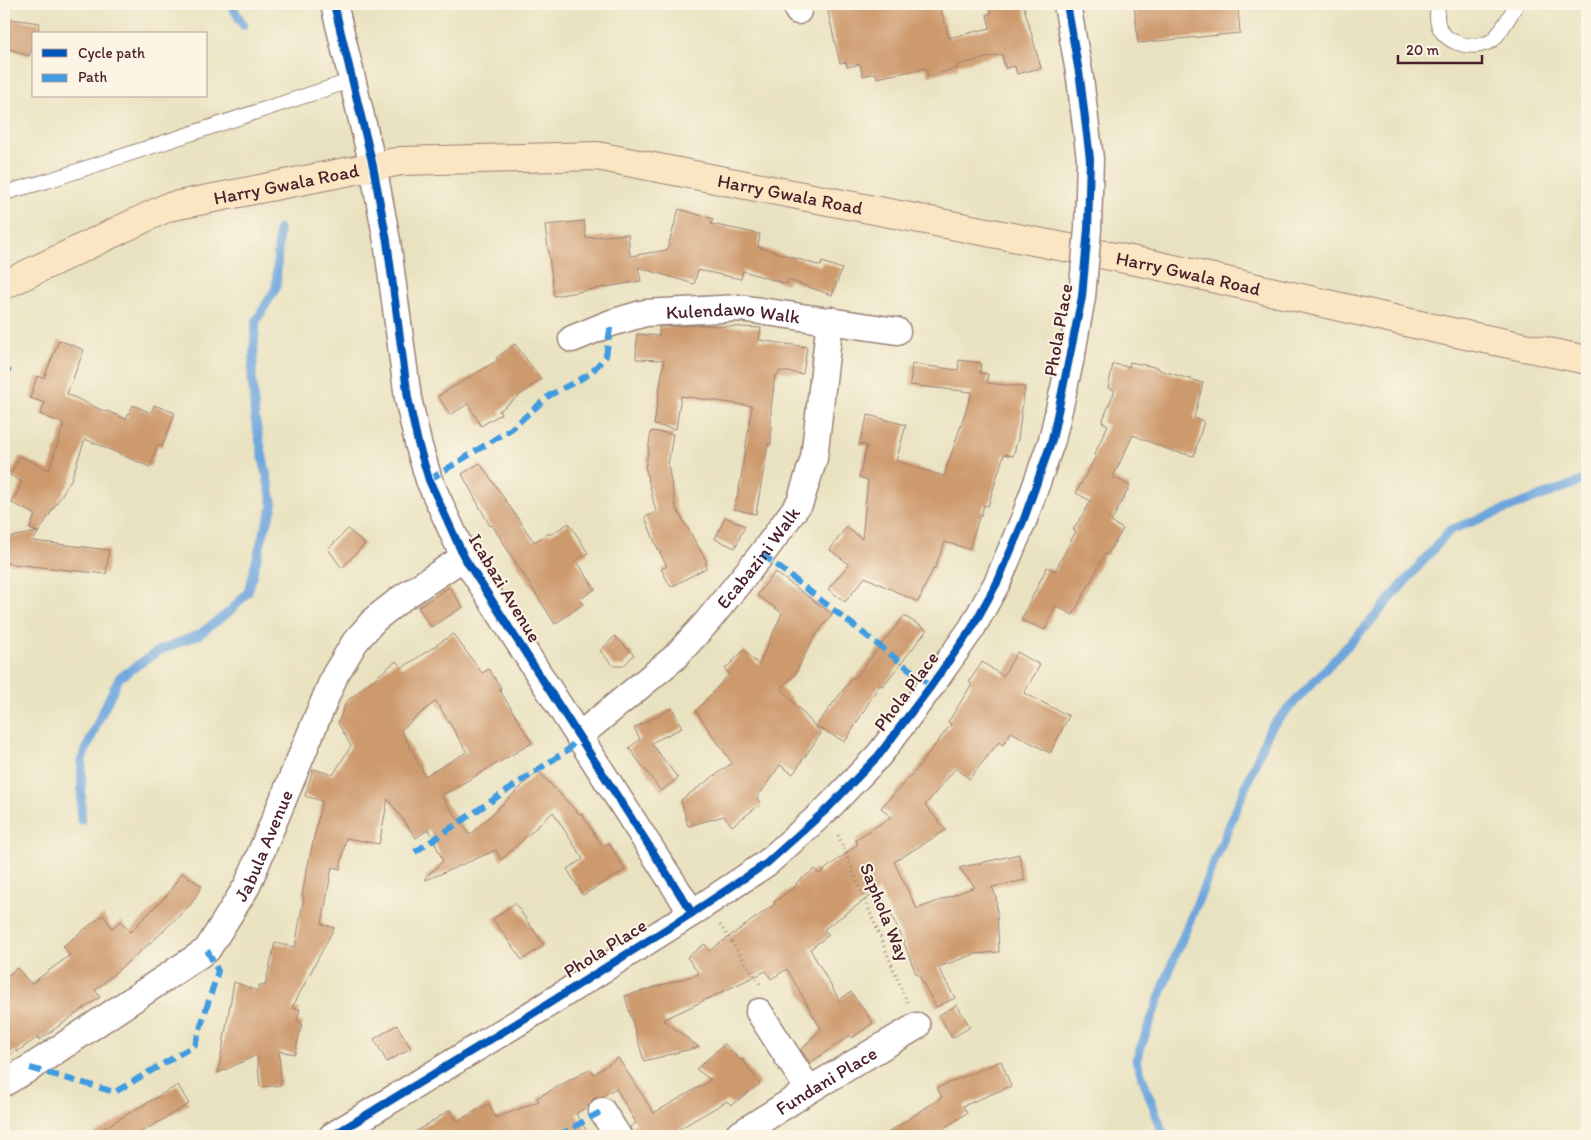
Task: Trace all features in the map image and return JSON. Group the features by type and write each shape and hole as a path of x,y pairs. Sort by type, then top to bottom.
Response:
{"main road":[{"name":"Harry Gwala Road","path":"4,285 168,207 402,161 597,156 1151,264 1427,327 1587,360"}],"street":[{"path":"334,4 353,80"},
{"name":"Phola Place","path":"332,1136 699,908 767,863 828,808 878,755 931,686 972,628 998,581 1024,519 1052,440 1072,354 1082,297 1088,229 1090,159 1080,78 1067,4"},
{"name":"Icabazi Avenue","path":"353,80 373,166 387,240 404,370 418,443 429,480 464,557 578,736 699,908"},
{"name":"Kulendawo Walk","path":"572,338 611,322 645,313 740,308 898,330"},
{"name":"Ecabazini Walk","path":"578,736 674,658 707,622 762,554 800,502 814,458 830,320"},
{"name":"Jabula Avenue","path":"4,1083 30,1068 207,950 247,886 335,674 355,642 376,619 402,598 464,557"},
{"path":"759,1012 809,1090"},
{"name":"Fundani Place","path":"737,1136 809,1090 917,1026"},
{"path":"602,1111 618,1136"}],"lane":[{"path":"1439,4 1436,17 1442,32 1450,40 1466,46 1482,46 1495,38 1517,4"},
{"path":"4,193 47,181 353,80"}],"path":[{"path":"699,908 762,988 763,995 759,1012"}],"building":[{"path":"826,4 939,4 949,38 990,28 987,14 991,13 989,4 1023,4 1041,68 1017,74 1015,66 1005,68 1002,54 957,65 958,68 928,76 926,68 877,78 876,73 863,76 860,64 847,67 846,62 840,63"},
{"path":"1134,4 1228,4 1228,10 1238,9 1240,33 1138,43"},
{"path":"4,18 40,23 38,32 32,32 32,48 29,56 4,47"},
{"path":"679,209 713,219 711,224 760,234 758,247 821,266 822,262 842,269 832,295 788,280 787,284 743,271 741,279 698,270 694,284 638,267 641,281 554,296 545,225 584,221 586,238 628,234 630,256 667,250"},
{"path":"700,325 761,328 759,340 807,347 803,374 779,371 778,375 775,375 771,409 771,444 768,444 756,514 734,509 740,484 752,406 681,396 676,429 654,425 664,360 636,359 637,334 659,336 659,327"},
{"path":"59,340 84,350 67,394 126,419 133,405 151,413 154,405 175,413 162,447 158,445 150,467 85,439 71,480 33,541 109,550 106,574 4,563 4,538 38,532 30,529 35,514 12,503 22,482 10,475 20,456 49,470 64,424 40,414 45,403 30,398 37,376 44,378"},
{"path":"515,344 541,379 499,411 501,414 481,426 468,404 450,415 438,396 498,360 496,358"},
{"path":"959,360 981,363 980,373 988,374 987,383 1025,387 1018,439 1013,456 1004,454 988,506 984,505 969,549 945,542 918,602 865,577 845,602 828,589 849,564 830,550 846,527 862,539 868,480 859,477 867,446 859,444 868,415 906,425 896,461 944,476 972,392 910,385 912,364 958,370"},
{"path":"1130,362 1159,368 1159,370 1203,383 1194,418 1204,421 1194,456 1172,451 1133,435 1113,477 1130,486 1111,522 1123,529 1107,555 1105,554 1073,615 1056,606 1045,630 1021,620 1047,567 1055,571 1076,531 1073,530 1091,501 1076,493 1096,456 1094,455 1108,425 1102,422 1115,390 1108,388 1113,364 1129,367"},
{"path":"651,431 673,434 668,465 676,508 706,560 706,568 671,587 661,569 667,566 645,517 656,512 645,466"},
{"path":"480,463 534,542 569,523 588,553 576,560 595,589 579,600 583,604 555,624 492,525 490,526 462,474"},
{"path":"725,517 745,526 735,548 715,539"},
{"path":"348,529 365,544 342,568 328,549"},
{"path":"775,572 832,614 813,639 795,674 781,688 821,733 793,774 780,765 757,798 761,804 732,826 724,816 688,826 681,800 732,763 696,711 729,674 725,669 744,650 759,665 782,613 757,595"},
{"path":"449,587 463,607 431,627 418,607"},
{"path":"904,616 927,630 883,686 880,684 845,742 816,726 853,677 855,678"},
{"path":"453,634 482,673 489,669 532,743 441,796 470,835 538,771 579,814 581,813 603,847 609,843 625,870 583,895 567,869 583,859 553,812 501,860 496,850 426,880 425,878 443,861 429,829 416,838 388,799 379,844 346,838 340,869 332,867 322,924 334,928 292,1008 300,1009 297,1021 302,1023 295,1054 279,1051 281,1085 260,1087 257,1055 218,1073 234,982 258,991 259,985 265,986 275,943 295,947 306,874 322,801 305,796 313,769 333,775 351,746 338,723 346,702 396,661 402,668","holes":["436,701 467,752 425,776 401,730"]},
{"path":"615,636 634,655 623,666 614,666 600,651"},
{"path":"1017,652 1040,665 1024,693 1069,716 1050,753 1011,732 1003,745 999,742 969,779 956,768 925,805 946,830 894,862 917,909 975,887 959,868 1019,854 1025,880 992,887 996,896 999,952 975,954 938,967 955,998 936,1007 918,974 916,974 901,935 879,890 824,929 829,935 810,949 839,1000 851,992 873,1023 852,1038 850,1035 810,1063 801,1050 821,1029 787,969 771,979 766,971 663,1020 699,1047 644,1061 625,996 699,974 687,957 705,944 709,951 775,904 774,902 815,869 819,874 858,844 855,840 891,817 881,808 916,770 951,724 948,722 972,684 969,682 982,662 1003,676"},
{"path":"672,708 682,728 651,743 678,778 661,791 629,748 640,739 634,728"},
{"path":"182,873 202,886 191,904 156,938 95,990 100,997 39,1040 38,1037 4,1059 4,979 17,968 31,984 70,955 63,946 103,915 112,928 121,921 130,932 167,895"},
{"path":"515,903 544,945 522,960 493,919"},
{"path":"957,1005 970,1027 952,1038 939,1015"},
{"path":"397,1025 411,1048 387,1062 374,1039"},
{"path":"725,1044 740,1060 742,1059 760,1084 731,1105 727,1101 670,1136 633,1136 630,1127 636,1123 616,1088 603,1096 594,1098 588,1106 576,1114 590,1136 409,1136 450,1110 457,1121 489,1104 496,1118 539,1101 537,1098 590,1069 594,1074 618,1058 654,1113 711,1080 696,1069"},
{"path":"1001,1061 1011,1086 963,1106 967,1113 932,1136 883,1136 942,1097 937,1088"},
{"path":"178,1085 189,1104 157,1123 134,1136 90,1136"}],"waterway":[{"path":"231,4 243,25"},
{"path":"81,820 82,759 119,678 158,651 200,634 230,611 248,592 263,535 273,506 255,419 252,376 256,321 276,288 279,229"},
{"path":"1164,1136 1136,1060 1175,956 1270,728 1369,623 1450,530 1587,479"}],"marked path":[{"path":"429,480 511,429 550,395 590,374 606,356 611,323"},
{"path":"4,377 9,368"},
{"path":"762,554 931,686"},
{"path":"415,852 569,749 579,736"},
{"path":"30,1068 115,1092 195,1045 218,971 207,950"},
{"path":"558,1136 602,1111"}],"cycle path":[{"path":"334,4 373,166 387,241 408,398 429,480 464,557 692,913"},
{"path":"332,1136 532,1014 692,913 767,863 828,808 879,755 972,628 998,581 1024,519 1052,440 1082,297 1088,229 1090,159 1080,78 1067,4"}]}
